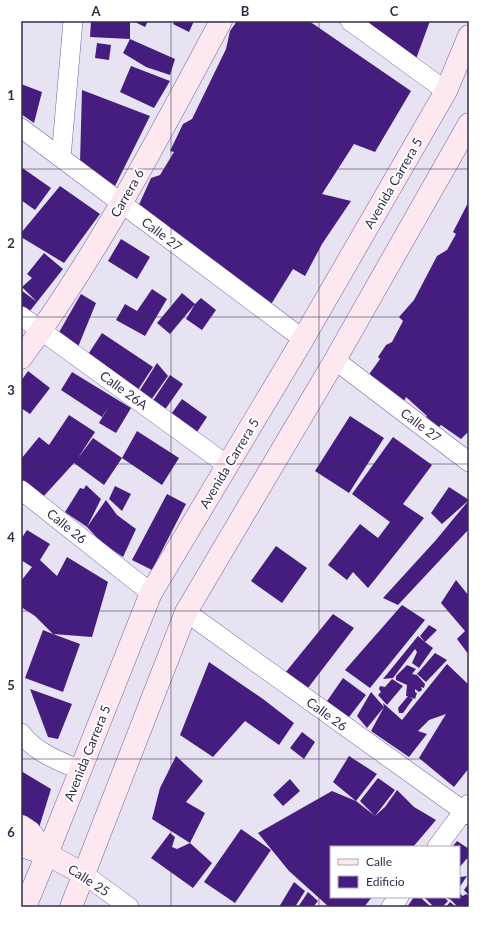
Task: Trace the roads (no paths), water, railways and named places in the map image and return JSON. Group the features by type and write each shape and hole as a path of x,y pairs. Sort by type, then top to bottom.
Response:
{"main road":[{"name":"Carrera 6","path":"21,358 41,330 122,204 222,21"},
{"name":"Avenida Carrera 5","path":"25,907 48,854 151,593 303,339 446,91 469,36"},
{"path":"71,907 186,612 335,360 469,124"},
{"path":"21,826 30,832 48,854"},
{"path":"21,846 48,854"},
{"name":"Calle 25","path":"48,854 84,875"}],"street":[{"path":"61,158 73,21"},
{"path":"350,21 446,91"},
{"name":"Calle 27","path":"21,128 303,339"},
{"name":"Calle 26A","path":"21,316 227,465"},
{"name":"Calle 27","path":"335,360 469,462"},
{"name":"Calle 26","path":"21,490 151,593"},
{"name":"Calle 26","path":"186,612 467,810"},
{"path":"21,733 30,744 43,754 80,770"},
{"path":"438,846 467,810"},
{"name":"Calle 25","path":"84,875 129,907"},
{"path":"391,907 398,898"}]}
